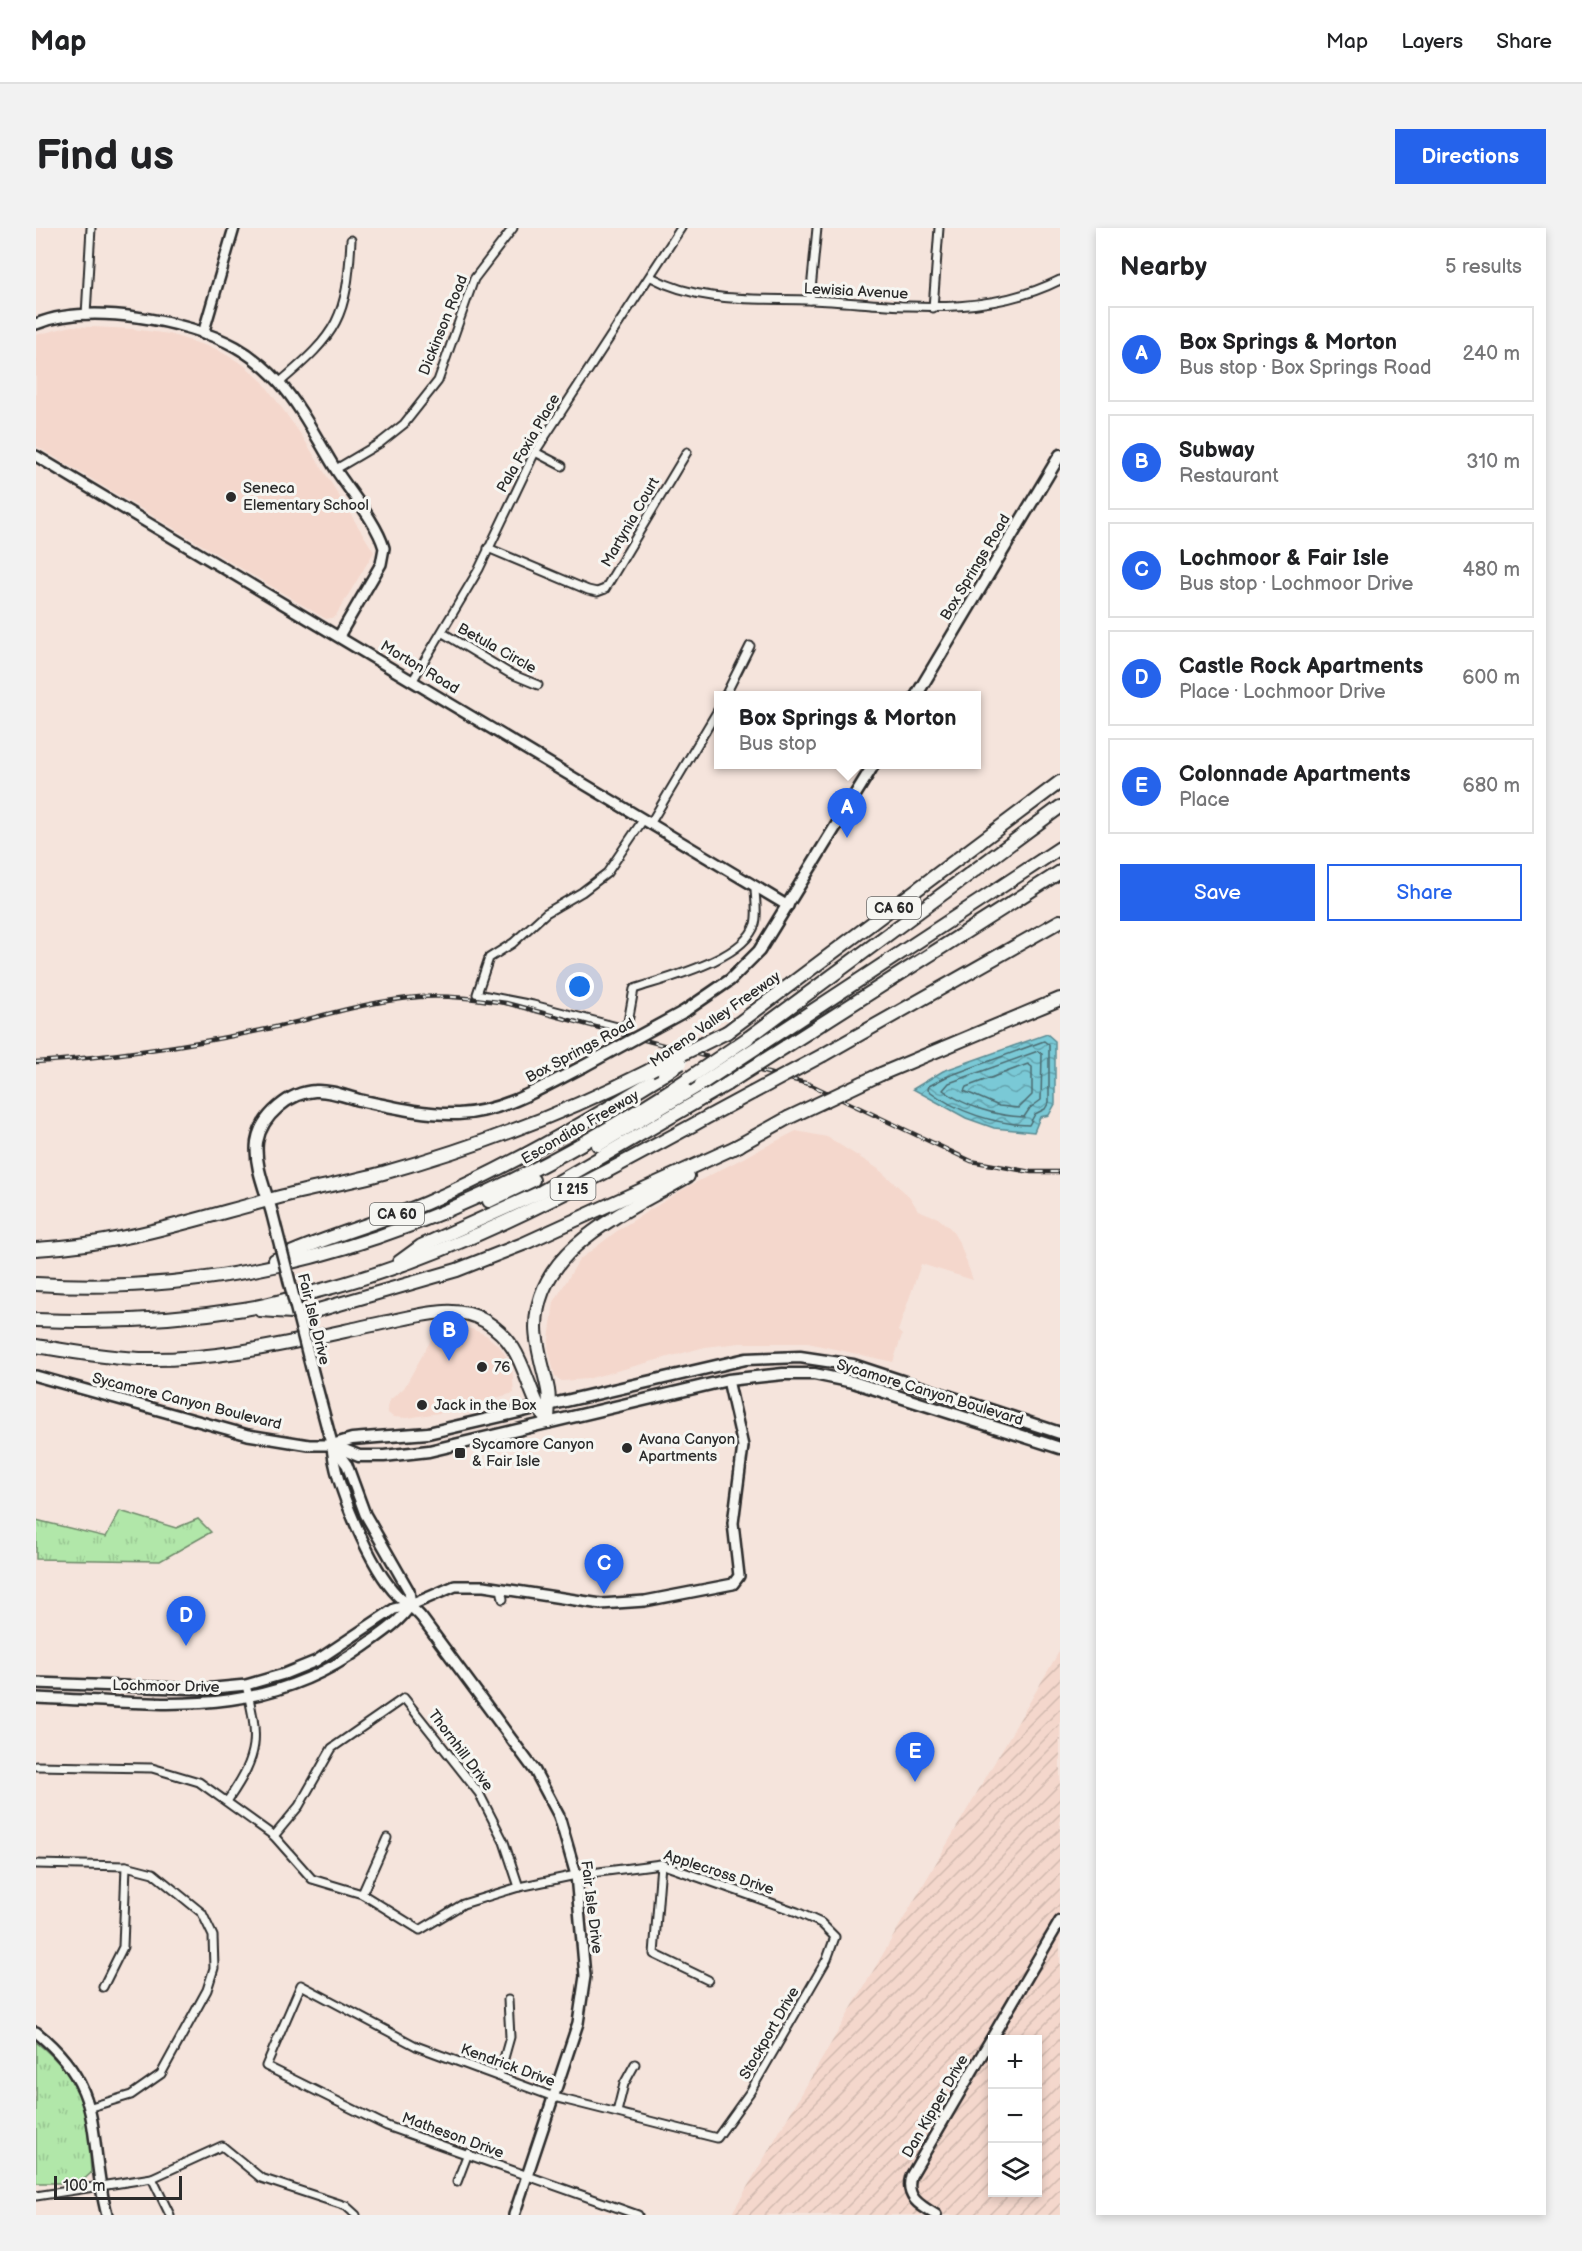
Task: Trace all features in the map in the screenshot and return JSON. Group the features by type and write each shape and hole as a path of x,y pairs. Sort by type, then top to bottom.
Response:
{"highway":[{"name":"Moreno Valley Freeway","path":"255,1269 297,1250 336,1238 477,1180 594,1117 727,1032 1060,782"},
{"name":"Escondido Freeway","path":"36,1284 111,1287 194,1281 300,1261 378,1239 475,1200 595,1137 686,1080 748,1038 1060,807"},
{"path":"194,1281 232,1279 300,1266 360,1251 444,1221 553,1170 701,1084 1060,848"},
{"path":"386,1271 421,1246 472,1225 571,1175 785,1047 1060,872"},
{"name":"I 215","path":"36,1320 98,1323 246,1309 331,1288 386,1271 474,1238 542,1206 823,1055 1060,921"},
{"path":"543,1405 536,1324 542,1295 554,1268 565,1254 588,1236 740,1144 788,1118 882,1074 1060,999"},
{"path":"36,1249 124,1240 268,1200 381,1174 520,1129 589,1101 727,1032"},
{"path":"246,1309 308,1313 457,1270 523,1244 740,1144"},
{"path":"36,1346 114,1357 204,1357 254,1351 428,1314 466,1314 482,1319 508,1338 527,1372 549,1422"}],"main road":[{"name":"Box Springs Road","path":"919,691 1060,455"},
{"name":"Box Springs Road","path":"268,1200 260,1168 257,1141 276,1109 300,1094 326,1092 423,1113 460,1114 498,1107 521,1099 685,1011 743,968 759,951 872,769"},
{"name":"Fair Isle Drive","path":"268,1200 332,1445"},
{"name":"Sycamore Canyon Boulevard","path":"332,1445 352,1439 428,1433 723,1363 775,1356 810,1357 863,1368 1060,1433"},
{"name":"Sycamore Canyon Boulevard","path":"332,1445 359,1456 407,1454 728,1380 783,1374 814,1374 837,1379 1060,1448"}],"street":[{"path":"86,315 91,228"},
{"path":"203,334 234,228"},
{"name":"Pala Foxia Place","path":"414,680 443,633 535,452 681,228"},
{"path":"810,300 817,228"},
{"path":"933,308 939,228"},
{"name":"Dickinson Road","path":"336,469 380,443 404,424 438,381 474,279 510,229"},
{"path":"279,383 326,341 338,321 345,299 351,240"},
{"name":"Lewisia Avenue","path":"651,277 680,291 695,294 783,302 810,300 933,308 994,302 1025,294 1060,280"},
{"path":"36,324 68,315 153,320 203,334 238,348 279,383 380,537 385,553 381,564 339,636"},
{"path":"535,452 562,466"},
{"name":"Martynia Court","path":"488,548 588,590 597,592 605,589 687,452"},
{"name":"Morton Road","path":"36,456 414,680 788,906"},
{"name":"Betula Circle","path":"443,633 509,673 538,685"},
{"path":"728,691 750,646"},
{"path":"714,716 646,822 607,873 582,892 546,914 513,943 489,958 477,994 533,1005 621,1028 628,1022 634,989 722,957 739,945 755,925 755,886"},
{"name":"Sycamore Canyon Boulevard","path":"36,1376 248,1435 309,1445 332,1445"},
{"name":"Lochmoor Drive","path":"36,1683 204,1689 246,1685 284,1674 316,1661 394,1609 411,1605 455,1586 470,1584 601,1604 645,1601 733,1584 739,1576 733,1523 743,1446 728,1380"},
{"name":"Fair Isle Drive","path":"332,1445 333,1464 340,1487 367,1547 398,1596 411,1605 536,1771 559,1816 576,1875 585,1976 578,2023 514,2215"},
{"name":"Fair Isle Drive","path":"332,1445 347,1466 365,1514 409,1591 411,1605"},
{"path":"501,1588 503,1599"},
{"name":"Lochmoor Drive","path":"36,1698 190,1703 249,1698 296,1685 344,1661 403,1617 411,1605"},
{"path":"228,1800 245,1774 254,1750 255,1731 246,1685"},
{"name":"Thornhill Drive","path":"274,1836 299,1806 332,1748 404,1698 479,1793 504,1842 519,1887"},
{"name":"Applecross Drive","path":"36,1766 152,1768 199,1782 228,1800 274,1836 312,1879 362,1894 420,1930 463,1904 519,1887 576,1875 661,1864 797,1912 821,1923 835,1937"},
{"path":"362,1894 387,1838"},
{"path":"36,1864 126,1866 153,1873 202,1913 213,1936 214,1968 207,1990 161,2074 132,2095 91,2107"},
{"path":"661,1864 654,1954 708,1980"},
{"path":"103,1987 123,1947 126,1866"},
{"name":"Dan Kipper Drive","path":"936,2215 914,2200 909,2183 1060,1921"},
{"name":"Stockport Drive","path":"717,2138 779,2045 827,1959 835,1937"},
{"name":"Kendrick Drive","path":"266,2066 301,1985 416,2046 554,2097 717,2138"},
{"path":"499,2076 510,2037 508,2000"},
{"path":"36,2032 63,2056 75,2073 91,2107 101,2187 107,2215"},
{"path":"616,2112 624,2084 635,2064"},
{"name":"Matheson Drive","path":"266,2066 387,2126 638,2215"},
{"path":"36,2196 152,2178 222,2146 261,2178 346,2206 356,2215"},
{"path":"457,2182 468,2153"},
{"path":"152,2178 170,2215"}],"shaded area":[{"name":"Seneca Elementary School","path":"72,326 133,329 169,334 216,349 244,365 263,382 302,436 374,552 335,617 326,619 36,446 36,335"},
{"path":"796,1131 827,1137 877,1168 909,1196 918,1210 938,1218 951,1229 960,1244 973,1280 921,1264 898,1331 902,1335 893,1362 808,1343 740,1343 705,1347 587,1379 562,1381 555,1377 548,1347 554,1302 579,1260 621,1228 687,1187"},
{"path":"440,1324 472,1329 486,1335 501,1348 512,1366 514,1393 439,1413 407,1418 393,1417 388,1413 387,1407 390,1400 404,1388"},
{"path":"1060,1650 1060,2215 731,2215"}],"green space":[{"path":"120,1511 176,1528 198,1519 211,1532 160,1561 36,1559 36,1520 106,1537"},
{"path":"36,2042 65,2071 81,2100 88,2133 91,2173 80,2183 36,2183"}],"water":[{"path":"1047,1034 1055,1041 1055,1104 1049,1115 1040,1117 1034,1132 994,1128 966,1118 913,1089 943,1071"}],"railway":[{"path":"36,1062 123,1054 210,1040 400,999 430,997 473,999 506,1003 809,1084 971,1161 1031,1172 1060,1172"}],"place":[{"name":"Seneca Elementary School","path":"231,497"},
{"name":"Box Springs & Morton","path":"847,838"},
{"name":"Subway","path":"449,1361"},
{"name":"76","path":"482,1367"},
{"name":"Jack in the Box","path":"422,1405"},
{"name":"Avana Canyon Apartments","path":"627,1448"},
{"name":"Sycamore Canyon & Fair Isle","path":"460,1453"},
{"name":"Lochmoor & Fair Isle","path":"604,1594"},
{"name":"Castle Rock Apartments","path":"186,1646"},
{"name":"Colonnade Apartments","path":"915,1782"}]}
